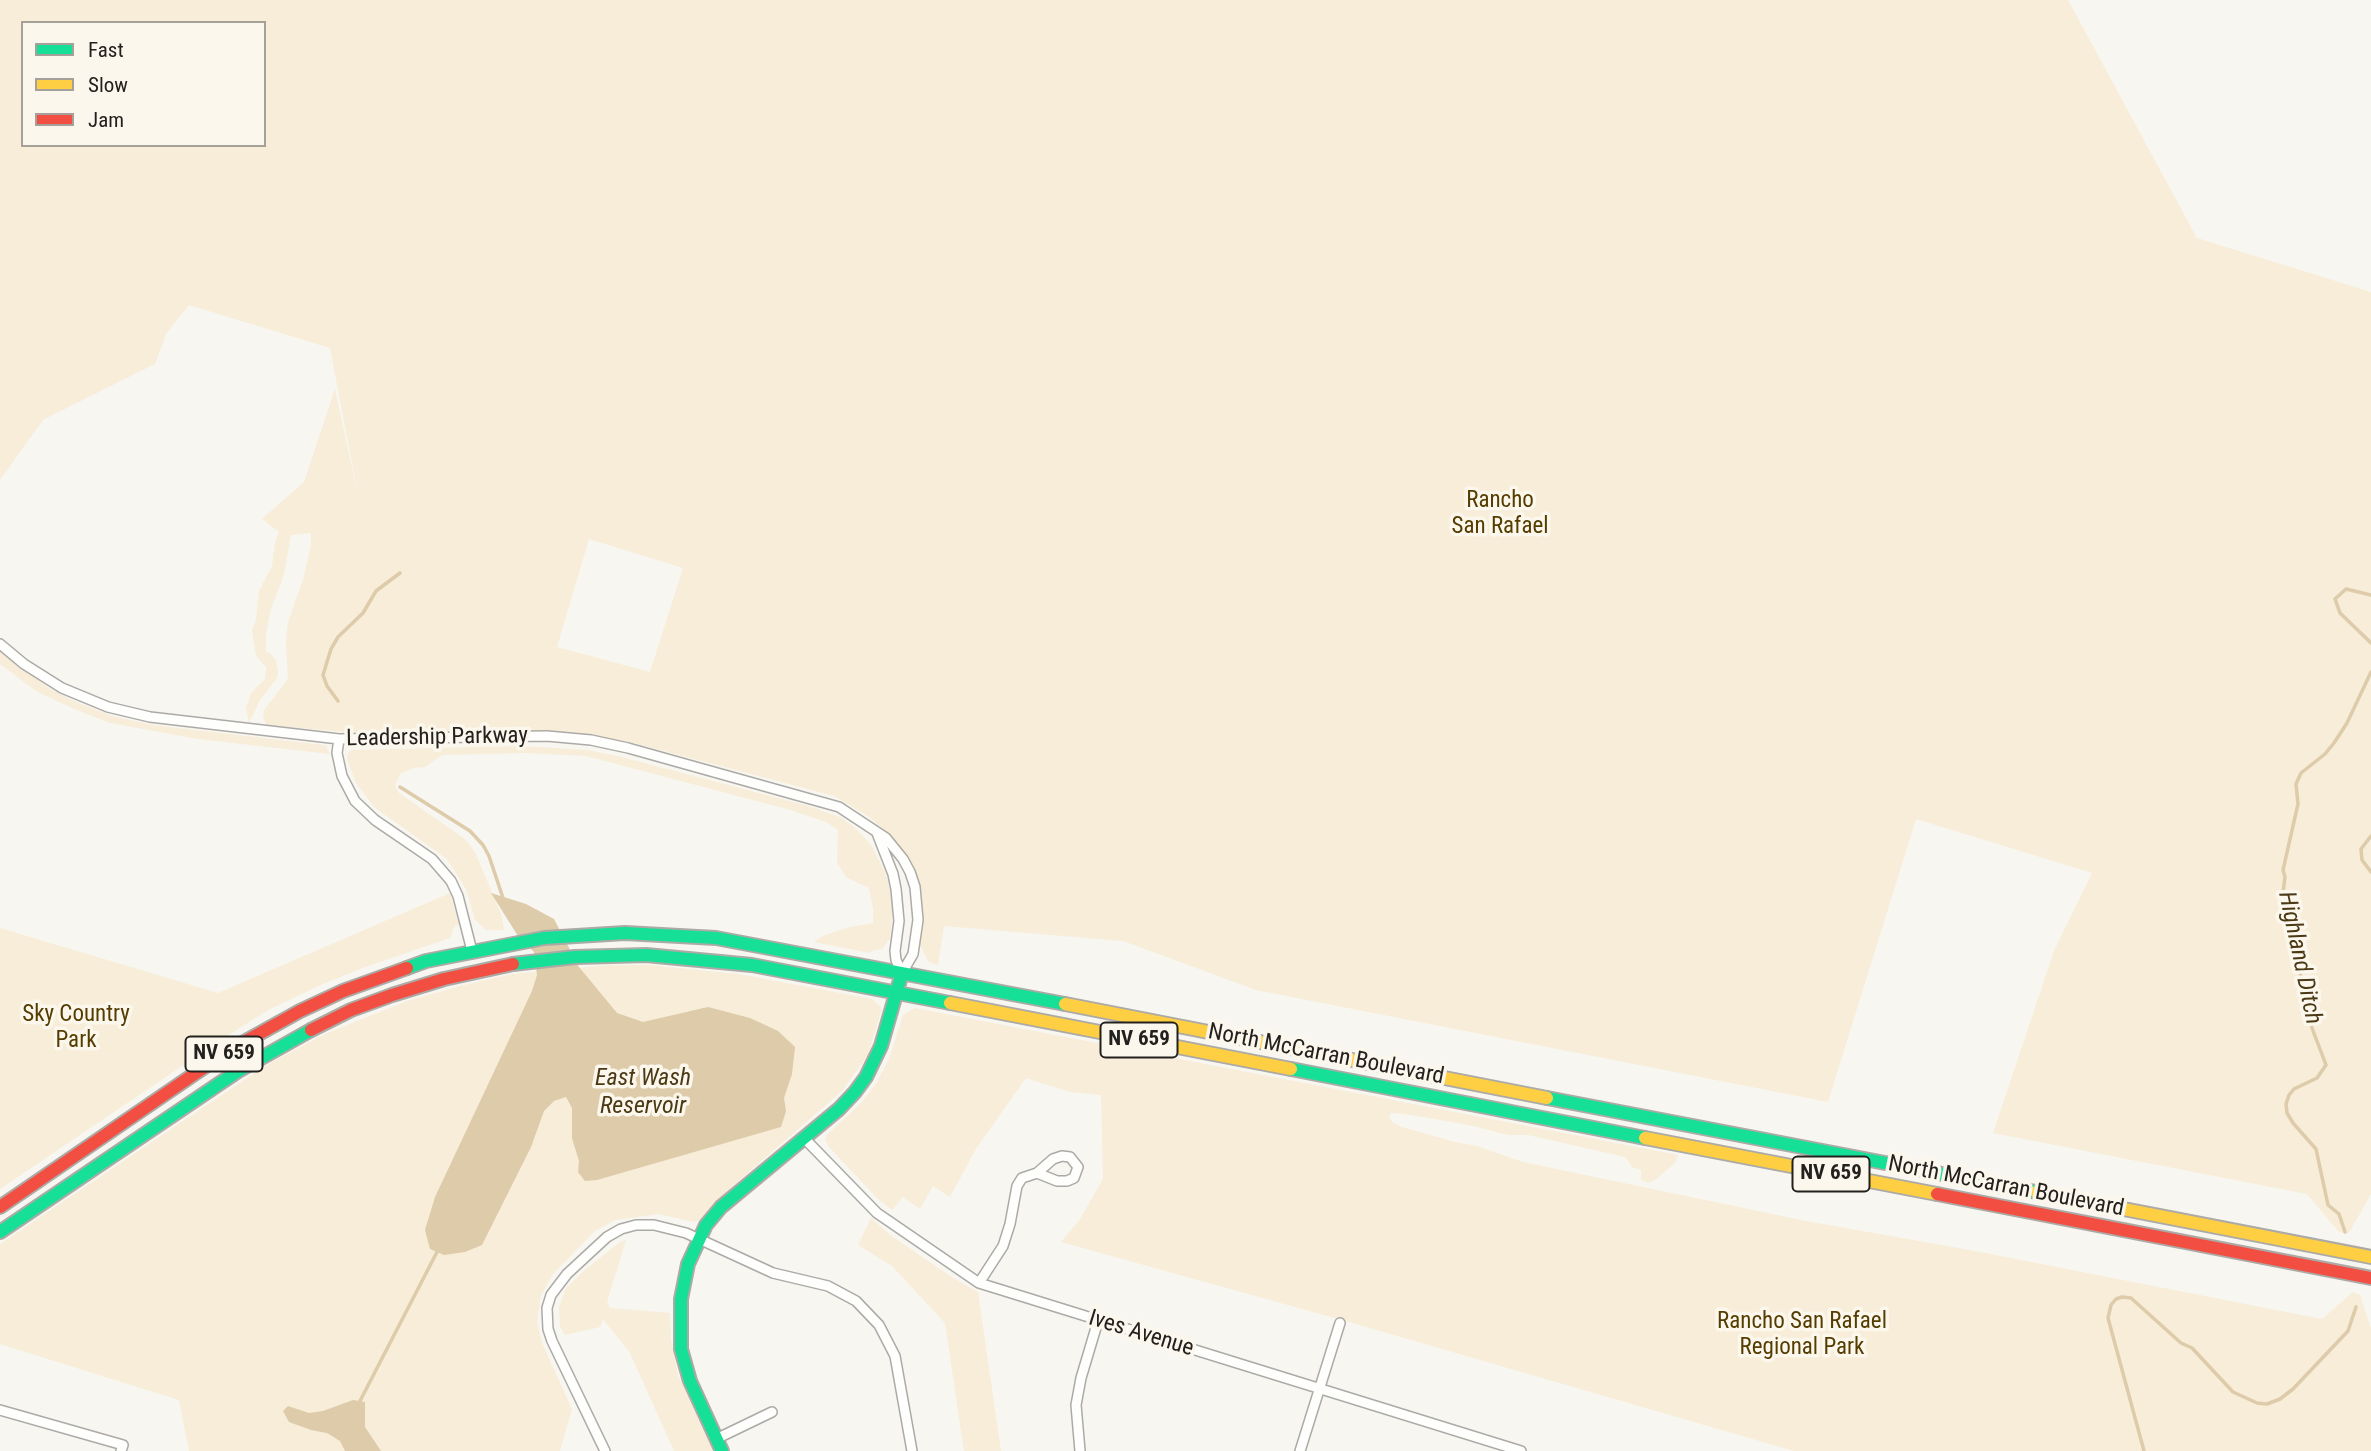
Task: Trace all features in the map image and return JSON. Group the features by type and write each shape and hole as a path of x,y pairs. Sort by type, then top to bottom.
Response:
{"main road":[{"name":"North McCarran Boulevard","path":"0,1206 228,1051 300,1011 384,975 426,961 510,943 604,934 671,934 763,946 2371,1257"},
{"path":"477,971 481,960 510,943"},
{"path":"444,979 469,960 472,951"},
{"name":"North McCarran Boulevard","path":"0,1232 269,1052 351,1010 444,979 477,971 575,957 622,955 668,956 752,965 2371,1278"},
{"path":"719,1445 690,1381 680,1339 682,1288 688,1264 713,1215 728,1199 839,1109 866,1077 884,1039 902,973"},
{"path":"1511,1112 1515,1091"},
{"path":"2265,1258 2269,1237"}],"street":[{"name":"Leadership Parkway","path":"0,644 24,664 62,688 128,713 339,739 547,737 591,740 821,800 852,814 886,838 903,859 915,887 918,905 913,954 902,973"},
{"path":"339,739 337,754 342,776 355,801 375,820 432,859 451,881 458,896 472,951"},
{"path":"877,833 893,874 896,890 899,921 895,951 902,973"},
{"name":"Ives Avenue","path":"804,1138 877,1213 979,1283 1521,1451"},
{"path":"979,1283 1007,1237 1017,1185 1022,1178 1037,1173"},
{"path":"605,1451 548,1329 546,1316 551,1295 567,1274 607,1237 621,1228 636,1225 669,1228 773,1273 828,1286 844,1293 869,1313 879,1325 895,1356 912,1451"},
{"path":"1080,1451 1076,1405 1098,1321"},
{"path":"1300,1451 1340,1323"},
{"path":"0,1410 122,1448"},
{"path":"719,1445 772,1412"}],"green space":[{"name":"Rancho San Rafael","path":"0,0 2068,0 2197,238 2371,292 2371,1194 2349,1233 2339,1232 2307,1194 1993,1133 2054,951 2092,873 1916,819 1828,1102 1256,990 1123,941 944,926 938,965 933,964 928,961 921,947 917,946 921,901 896,846 868,816 834,796 630,742 572,732 507,730 366,734 267,725 263,717 264,710 288,679 288,622 303,580 311,546 311,533 291,535 284,575 271,608 266,633 266,652 276,660 277,678 260,700 249,723 246,708 251,693 265,679 266,667 256,656 252,630 256,620 259,591 272,566 279,532 262,519 304,482 335,389 360,505 330,348 189,305 166,334 155,364 43,420 0,480","holes":["589,539 683,568 650,672 557,647"]},
{"path":"0,652 50,689 112,716 153,725 323,745 330,754 198,739 110,723 36,691 0,664"},
{"path":"523,746 587,750 622,757 812,807 842,818 871,845 886,874 893,905 890,940 883,949 870,953 814,942 849,927 873,923 869,888 846,877 837,863 838,830 826,822 787,809 586,756 527,753 442,755 425,767 413,768 400,774 395,786 399,793 465,839 475,852 501,914 504,930 486,930 475,920 466,889 447,859 374,807 356,783 347,759 348,753 351,750"},
{"name":"Sky Country Park","path":"450,893 459,925 455,925 450,938 365,967 270,1009 0,1189 0,928 218,993"},
{"path":"609,965 648,965 739,974 872,999 881,1007 881,1011 868,1055 842,1091 735,1184 703,1218 694,1222 659,1214 615,1220 595,1231 553,1274 541,1295 537,1321 542,1343 572,1409 560,1451 189,1451 179,1400 0,1344 0,1244 265,1066 325,1034 407,1001 512,974"},
{"name":"Rancho San Rafael Regional Park","path":"915,1008 1678,1155 1675,1163 1648,1183 1641,1180 1641,1170 1632,1167 1627,1159 1621,1156 1528,1135 1508,1135 1424,1117 1391,1113 1389,1117 1393,1123 1402,1127 1477,1146 1523,1162 1806,1221 2322,1319 2353,1292 2360,1295 2371,1328 2371,1451 1794,1451 1061,1242 1080,1219 1103,1179 1101,1095 1070,1092 1026,1078 977,1147 950,1197 933,1186 920,1209 903,1197 892,1210 877,1198 829,1147 825,1139 876,1084 889,1059 903,1015"},
{"path":"871,1218 890,1235 978,1292 1001,1451 964,1451 945,1323 892,1266 858,1245"},
{"path":"626,1240 607,1302 610,1308 670,1313 671,1339 678,1375 713,1451 674,1451 630,1353 603,1319 600,1327 565,1335 560,1326 559,1307 566,1288 586,1269"}],"water":[{"name":"East Wash Reservoir","path":"491,893 526,904 554,919 579,967 617,1013 643,1022 708,1007 750,1018 778,1031 795,1047 792,1074 784,1098 786,1111 781,1127 597,1180 585,1181 578,1172 579,1161 572,1138 572,1108 566,1097 554,1101 544,1111 531,1147 482,1245 465,1252 444,1255 430,1249 425,1230 435,1197 532,991 537,975 534,952 518,936"},
{"path":"353,1400 365,1402 365,1427 381,1451 345,1451 340,1441 327,1433 289,1422 283,1411 288,1406 309,1413 323,1411"}],"waterway":[{"path":"338,701 323,675 331,649 338,637 363,613 376,591 400,573"},
{"name":"Highland Ditch","path":"2371,595 2346,589 2335,599 2340,613 2371,643"},
{"name":"Highland Ditch","path":"2345,1232 2339,1214 2328,1205 2316,1149 2287,1113 2289,1095 2294,1089 2317,1078 2326,1065 2312,1028 2283,893 2283,870 2298,804 2296,784 2301,773 2334,743 2347,723 2371,672"},
{"path":"400,787 470,831 483,845 503,898"},
{"path":"2371,836 2361,849 2362,860 2371,872"},
{"path":"360,1401 437,1252"},
{"name":"Highland Ditch","path":"2144,1451 2108,1318 2111,1305 2116,1299 2131,1298 2181,1343 2192,1348 2233,1392 2257,1403 2267,1404 2280,1399 2293,1389 2348,1331 2356,1307"}],"traffic: fast":[{"path":"407,968 426,961 544,938 625,933 716,938 1065,1004"},
{"path":"513,964 575,957 646,955 752,965 950,1003"},
{"path":"722,1451 690,1381 681,1349 681,1299 688,1264 706,1225 721,1207 839,1109 855,1092 866,1077 881,1046 902,973"},
{"path":"0,1232 238,1071 311,1030"},
{"path":"1291,1069 1645,1138"},
{"path":"1547,1098 2036,1192"}],"traffic: slow":[{"path":"950,1003 1291,1069"},
{"path":"1065,1004 1547,1098"},
{"path":"1645,1138 1937,1194"},
{"path":"2036,1192 2371,1257"}],"traffic: jam":[{"path":"311,1030 351,1010 392,995 444,979 513,964"},
{"path":"0,1207 228,1051 300,1011 343,991 407,968"},
{"path":"1937,1194 2371,1278"}]}
